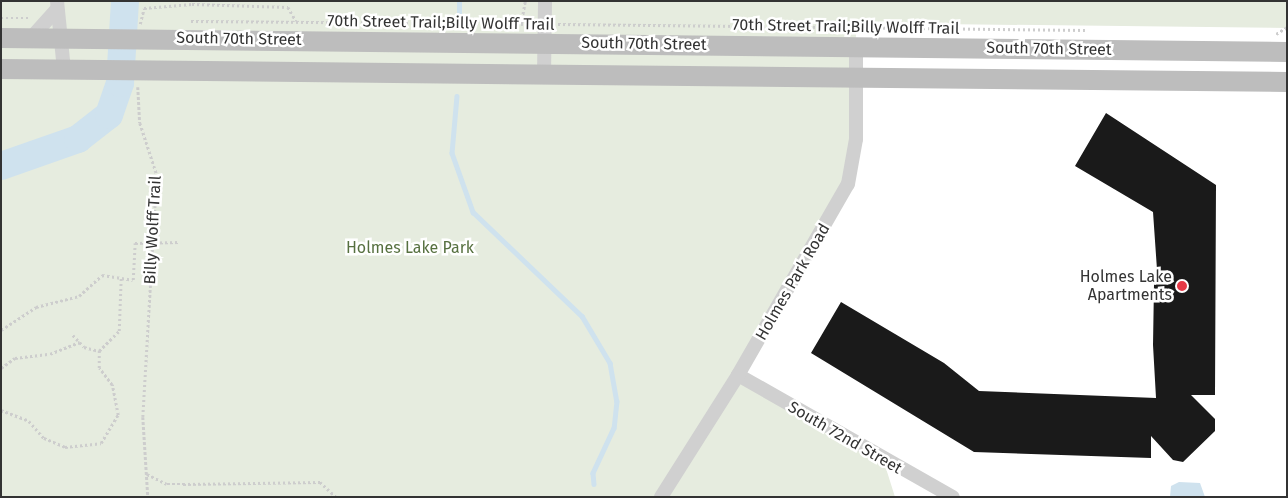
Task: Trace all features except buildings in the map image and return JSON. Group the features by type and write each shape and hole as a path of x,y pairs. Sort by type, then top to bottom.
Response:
{"main road":[{"name":"South 70th Street","path":"1,38 94,38 142,35 544,34 856,46 1287,52"},
{"name":"South 70th Street","path":"1,70 94,70 141,73 856,77 1287,82"}],"street":[{"path":"544,75 545,1"},
{"path":"31,38 57,5"},
{"path":"57,5 64,38 64,70"},
{"name":"Holmes Park Road","path":"660,497 738,376 848,184 856,149 856,46"},
{"name":"South 72nd Street","path":"738,376 953,497"}],"path":[{"path":"521,24 525,1"},
{"name":"70th Street Trail;Billy Wolff Trail","path":"142,35 140,14 152,5 288,7 296,21 521,24 544,34 1088,30"},
{"path":"1266,33 1276,34 1287,27"},
{"name":"Billy Wolff Trail","path":"141,73 140,123 157,175 143,416 148,497"},
{"path":"1,330 36,307 79,296 102,275 121,276 134,280 135,243 180,242"},
{"path":"1,410 29,421 44,438 58,445 81,449 101,442 118,414 112,384 99,368 100,351 121,323 121,276"},
{"path":"73,335 80,342 100,351"},
{"path":"1,368 15,358 50,354 80,342"},
{"path":"146,473 168,484 320,482 336,497"}],"green space":[{"name":"Holmes Lake Park","path":"1,1 1287,1 1287,28 856,23 855,158 738,375 884,462 895,497 1,497"}],"water":[{"path":"1179,482 1200,483 1205,497 1170,497 1171,486"}],"waterway":[{"path":"1,166 78,139 109,115 120,83 125,1"},
{"path":"459,1 459,14"},
{"path":"457,96 452,153 473,212 582,316 610,363 617,401 614,428 593,473 594,484"}],"place":[{"name":"Holmes Lake Apartments","path":"1182,286"}]}
